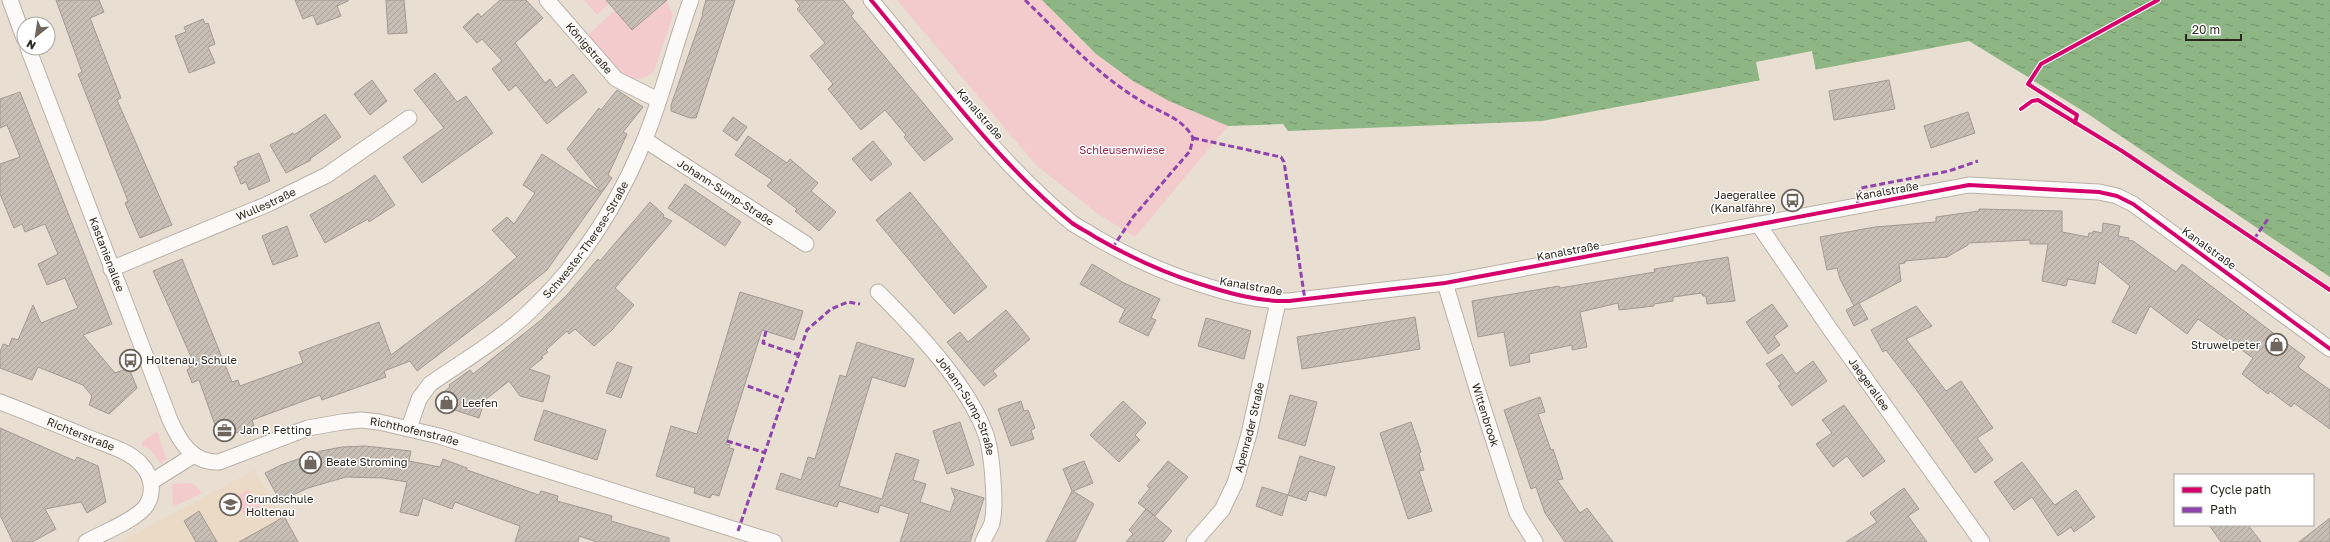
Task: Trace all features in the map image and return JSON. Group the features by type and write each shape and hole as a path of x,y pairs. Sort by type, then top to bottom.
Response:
{"street":[{"path":"10,0 16,16"},
{"name":"Königstraße","path":"547,0 616,79 658,100"},
{"name":"Schwester-Therese-Straße","path":"410,428 419,399 430,384 530,312 572,264 606,216 627,179 645,140 691,0"},
{"name":"Kanalstraße","path":"871,0 980,130 1024,178 1073,223 1113,247 1178,277 1226,292 1278,302 1445,283 1969,185 2091,191 2117,196 2151,217 2330,349"},
{"name":"Kastanienallee","path":"31,56 111,269 170,420 183,445 194,456"},
{"name":"Wullestraße","path":"111,269 268,204 328,175 409,118"},
{"name":"Johann-Sump-Straße","path":"645,140 806,244"},
{"name":"Jaegerallee","path":"1758,224 1830,329 1982,542"},
{"name":"Wittenbrook","path":"1445,283 1517,513 1535,542"},
{"name":"Johann-Sump-Straße","path":"878,292 901,315 961,389 974,409 983,428 989,448 994,494 992,521 983,542"},
{"name":"Apenrader Straße","path":"1194,542 1222,510 1235,483 1249,434 1278,302"},
{"name":"Richterstraße","path":"0,402 130,456 141,463 152,482"},
{"name":"Richthofenstraße","path":"194,456 206,462 227,460 308,428 361,420 410,428 774,542"},
{"path":"86,542 134,515 145,506 152,489 152,482 194,456"}],"shaded area":[{"name":"Grundschule Holtenau","path":"255,470 281,518 284,516 299,542 120,542"}],"green space":[{"path":"584,0 606,0 609,4 597,15"},
{"path":"666,0 673,15 654,71 645,77 635,79 616,70 585,38 615,10 632,30"},
{"name":"Schleusenwiese","path":"897,0 1042,0 1075,35 1111,66 1159,95 1228,126 1135,237 1098,214 1036,165"},
{"path":"157,431 167,459 160,463 151,450 141,445 143,441"},
{"path":"192,483 202,493 173,507 172,484"},
{"path":"249,489 261,509 246,518 234,498"}],"water":[{"path":"1042,0 2330,0 2330,277 2088,114 1969,41 1542,121 1288,131 1283,124 1228,126 1169,101 1133,81 1096,54"}],"pier":[{"path":"1812,51 1816,71 1760,82 1756,62"}],"building":[{"path":"56,0 99,0 104,12 90,18 121,98 117,100 172,225 140,238 125,203 128,201 78,74 82,72"},
{"path":"295,0 348,1 337,6 341,16 317,25 313,15 303,19"},
{"path":"386,0 404,0 407,33 388,34"},
{"path":"500,0 526,0 543,18 515,43 545,83 550,79 556,88 573,74 587,92 547,124 516,85 509,91 492,69 502,61 482,39 477,43 463,27 478,13 481,17"},
{"path":"606,0 667,0 632,30"},
{"path":"706,0 735,0 696,118 690,118 671,111 671,105 703,14"},
{"path":"795,0 843,0 854,13 851,16 953,139 924,161 904,137 906,135 885,110 861,130 828,89 833,84 810,56 825,43 797,9 800,6"},
{"path":"203,19 205,24 208,23 215,44 208,47 215,63 189,73 175,36 186,32 184,27"},
{"path":"435,73 457,102 466,96 493,133 422,183 403,157 444,128 414,90"},
{"path":"372,80 387,101 370,115 354,94"},
{"path":"1889,80 1895,109 1834,120 1829,91"},
{"path":"617,90 643,107 623,132 627,134 608,175 612,178 547,270 417,371 410,361 384,371 386,377 322,400 320,395 252,420 254,426 220,439 199,380 192,383 187,370 190,368 187,361 192,359 153,271 182,259 232,382 238,380 240,386 303,363 299,352 379,322 391,355 484,285 517,257 492,230 507,217 514,224 535,193 523,185 542,154 601,192 567,149 599,108 601,110"},
{"path":"20,92 112,324 83,335 115,373 129,368 137,388 109,414 89,405 92,396 83,385 38,367 32,380 0,368 0,352 3,344 9,346 12,338 18,340 33,305 41,323 78,308 65,278 47,285 38,264 58,254 45,224 25,232 22,224 14,228 0,194 0,164 20,157 7,125 0,128 0,99"},
{"path":"1968,112 1975,133 1931,148 1924,126"},
{"path":"325,114 341,137 310,159 311,160 286,173 270,145 293,133 294,135"},
{"path":"733,117 747,127 737,141 723,131"},
{"path":"748,136 787,163 790,159 818,183 811,191 836,212 819,231 795,211 797,209 767,186 772,180 735,155"},
{"path":"873,141 892,164 871,181 852,159"},
{"path":"259,153 270,181 249,190 246,182 241,184 234,167 238,165 237,162"},
{"path":"375,175 395,205 369,222 368,219 325,243 310,215 350,192"},
{"path":"685,184 741,222 725,246 668,208"},
{"path":"910,192 987,287 954,314 876,220"},
{"path":"650,202 664,215 663,217 672,221 615,288 634,305 612,330 594,346 575,329 569,334 567,331 546,350 548,352 541,357 543,358 529,369 550,376 543,402 520,396 509,381 485,400 479,418 442,406 440,395 450,387 449,385 470,370 473,374 541,320 567,295 598,259 600,261"},
{"path":"1979,209 2062,211 2062,232 2088,237 2089,233 2093,233 2093,231 2102,233 2103,223 2120,226 2118,236 2129,238 2128,240 2133,241 2176,272 2182,264 2305,357 2298,367 2330,390 2330,429 2294,403 2291,407 2270,391 2268,394 2242,374 2253,358 2198,319 2187,334 2150,306 2136,334 2112,322 2130,286 2099,261 2095,284 2068,279 2066,286 2042,281 2048,244 2030,244 2030,240 1968,243 1968,245 1947,257 1905,261 1905,263 1899,264 1901,281 1854,306 1840,279 1837,268 1827,270 1820,237 1875,227 1936,222 1936,217 1979,211"},
{"path":"287,226 298,256 273,265 262,236"},
{"path":"1728,257 1735,301 1707,304 1706,296 1703,296 1702,293 1673,297 1673,301 1654,304 1654,306 1619,310 1618,303 1580,312 1587,347 1572,350 1572,345 1529,354 1530,362 1510,366 1504,332 1478,337 1472,301 1655,272 1654,269"},
{"path":"1092,264 1124,283 1160,299 1151,318 1156,320 1148,336 1119,322 1125,309 1080,284"},
{"path":"740,292 803,311 794,340 762,330 726,444 730,445 729,448 734,449 719,496 712,494 710,498 694,493 695,488 656,476 671,426 697,434"},
{"path":"1859,303 1868,319 1854,326 1846,310"},
{"path":"1772,304 1788,326 1774,336 1780,345 1768,354 1746,322"},
{"path":"1916,306 1932,326 1906,339 1946,391 1961,381 1993,428 1977,438 1993,460 1975,473 1918,392 1886,350 1883,352 1871,330"},
{"path":"1006,310 1030,339 993,371 997,376 984,386 947,342 960,332 968,342"},
{"path":"1415,317 1420,349 1302,369 1297,337"},
{"path":"1206,318 1251,331 1244,359 1198,346"},
{"path":"857,342 914,359 905,387 872,377 839,486 882,499 896,453 919,460 913,480 926,484 920,502 950,512 955,498 951,488 984,498 970,542 900,542 909,514 880,505 878,513 839,501 837,507 776,489 781,473 801,480 808,457 815,459 840,375 846,377"},
{"path":"1782,354 1796,374 1813,361 1827,381 1792,406 1778,386 1781,384 1766,364"},
{"path":"617,362 632,367 621,398 606,393"},
{"path":"1290,395 1317,402 1305,446 1278,438"},
{"path":"1540,397 1545,412 1538,414 1551,450 1553,449 1563,479 1557,480 1580,513 1587,508 1613,542 1565,542 1545,513 1536,487 1531,489 1504,410"},
{"path":"1021,401 1024,411 1028,410 1035,428 1031,430 1034,439 1011,446 998,409"},
{"path":"1123,401 1146,423 1135,435 1140,440 1119,462 1090,435"},
{"path":"1844,405 1885,461 1863,477 1847,456 1833,467 1816,444 1832,433 1822,420"},
{"path":"544,410 606,430 597,460 534,440"},
{"path":"960,422 974,465 947,474 933,431"},
{"path":"1411,422 1421,452 1419,453 1424,470 1419,471 1432,511 1408,519 1380,433"},
{"path":"0,428 75,461 77,457 98,466 106,502 87,513 81,502 45,509 56,529 32,542 13,542 0,515"},
{"path":"365,446 411,451 409,461 440,467 443,459 467,468 467,470 539,495 541,491 558,496 557,501 612,516 611,521 669,538 669,542 597,542 579,536 578,542 515,542 520,526 455,502 452,509 423,498 418,516 400,512 407,482 383,478 346,477 308,488 280,501 265,473 281,465 321,451 342,447"},
{"path":"1300,456 1335,467 1326,496 1309,491 1306,501 1288,495"},
{"path":"1084,461 1093,483 1073,491 1094,504 1075,542 1046,542 1072,491 1063,469"},
{"path":"1168,461 1188,477 1155,516 1138,503 1150,488 1147,486"},
{"path":"2022,462 2055,505 2076,490 2095,517 2074,532 2071,527 2058,536 2032,497 2014,510 1994,482"},
{"path":"1262,487 1288,495 1282,516 1256,506"},
{"path":"1904,488 1919,509 1908,516 1927,542 1846,542 1877,522 1870,513"},
{"path":"1146,509 1172,531 1163,542 1126,542 1133,534 1129,530"},
{"path":"199,511 217,542 196,542 184,521"},
{"path":"284,516 298,542 239,542 275,522"},
{"path":"2330,518 2330,542 2299,542"},
{"path":"2210,526 2249,526 2261,542 2221,542"}],"ferry route":[{"path":"2041,64 2158,0"}],"marked path":[{"path":"1025,0 1068,43 1098,70 1131,95 1179,122 1185,127 1193,138 1190,151 1133,217 1113,247"},
{"path":"1193,138 1281,157 1284,162 1305,300"},
{"path":"1857,205 1861,188 1949,171 1978,161"},
{"path":"2254,239 2268,219"},
{"path":"786,392 807,330 831,309 848,302 860,304"},
{"path":"766,331 763,343 799,355"},
{"path":"738,531 783,399 745,385"},
{"path":"727,441 766,453"}],"cycle path":[{"path":"871,0 942,87 1017,173 1072,223 1146,264 1187,280 1233,294 1266,300 1289,301 1445,283 1969,185 2099,192 2117,196 2133,204 2330,349"},
{"path":"2075,123 2077,115 2028,84 2041,64 2158,0"},
{"path":"2021,109 2032,101 2038,100 2122,151 2330,290"}],"place":[{"name":"Jaegerallee (Kanalfähre)","path":"1792,201"},
{"name":"Struwelpeter","path":"2276,345"},
{"name":"Holtenau, Schule","path":"131,360"},
{"name":"Leefen","path":"446,403"},
{"name":"Jan P. Fetting","path":"225,430"},
{"name":"Beate Stroming","path":"310,462"},
{"name":"Grundschule Holtenau","path":"231,505"}]}
